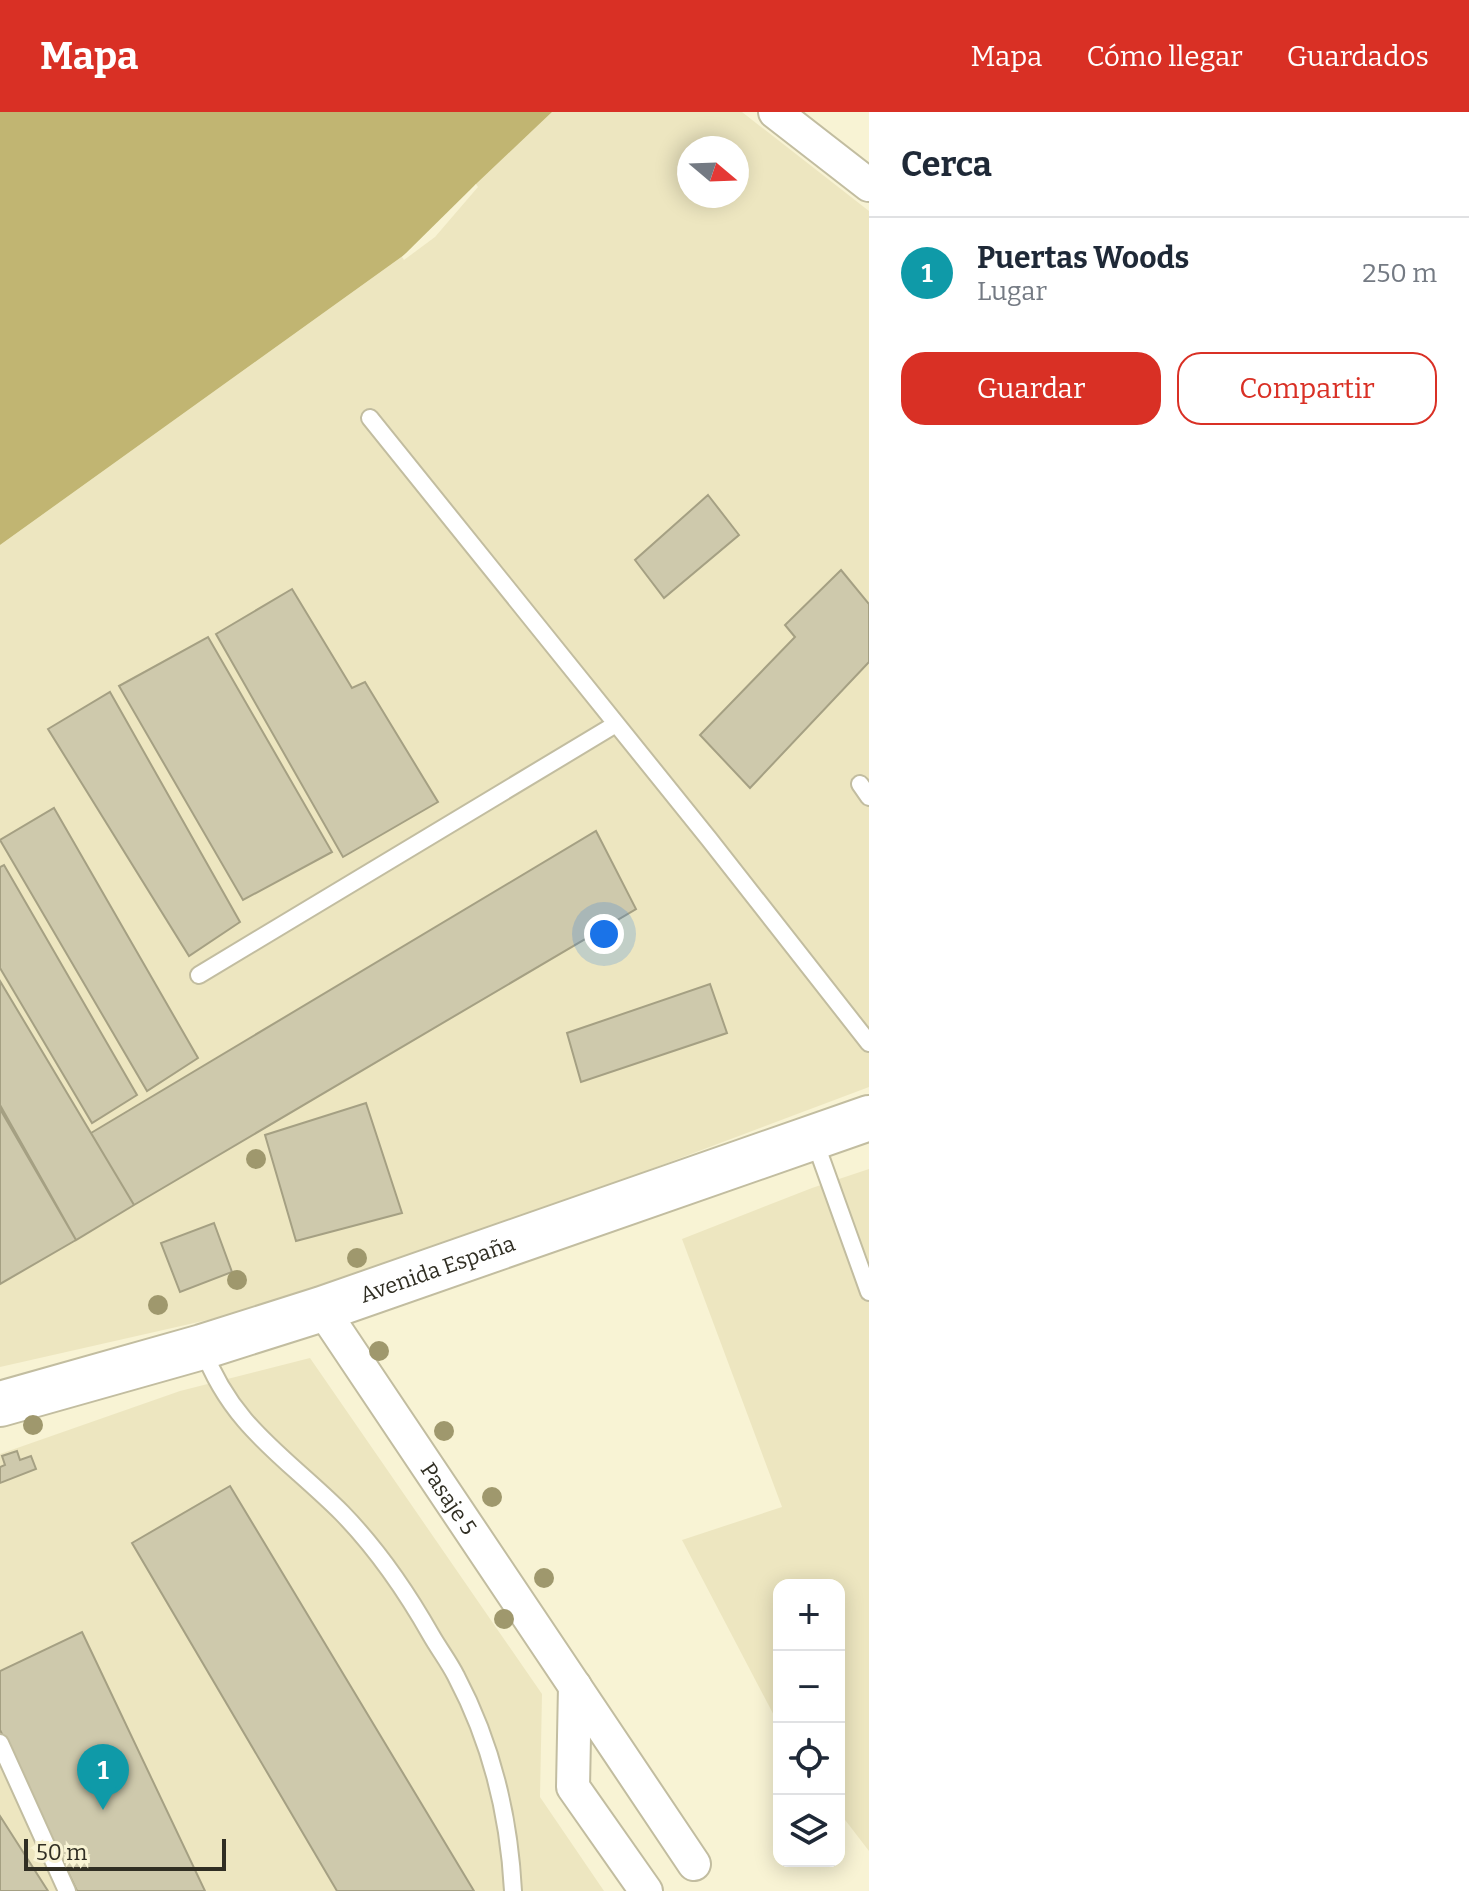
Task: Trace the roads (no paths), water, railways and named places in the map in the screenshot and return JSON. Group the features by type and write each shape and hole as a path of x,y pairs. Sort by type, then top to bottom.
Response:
{"main road":[{"name":"Avenida España","path":"0,1404 202,1347 322,1309 869,1118"}],"street":[{"path":"775,112 869,185"},
{"name":"Pasaje 5","path":"322,1309 694,1864"},
{"path":"575,1686 573,1787 646,1891"}],"lane":[{"path":"370,418 869,1043"},
{"path":"199,975 616,724"},
{"path":"814,1139 869,1292"},
{"path":"202,1347 212,1372 236,1412 270,1449 318,1490 369,1544 393,1574 455,1674 487,1744 498,1781 507,1818 513,1891"},
{"path":"0,1743 67,1891"}],"place":[{"name":"Puertas Woods","path":"103,1810"}]}
